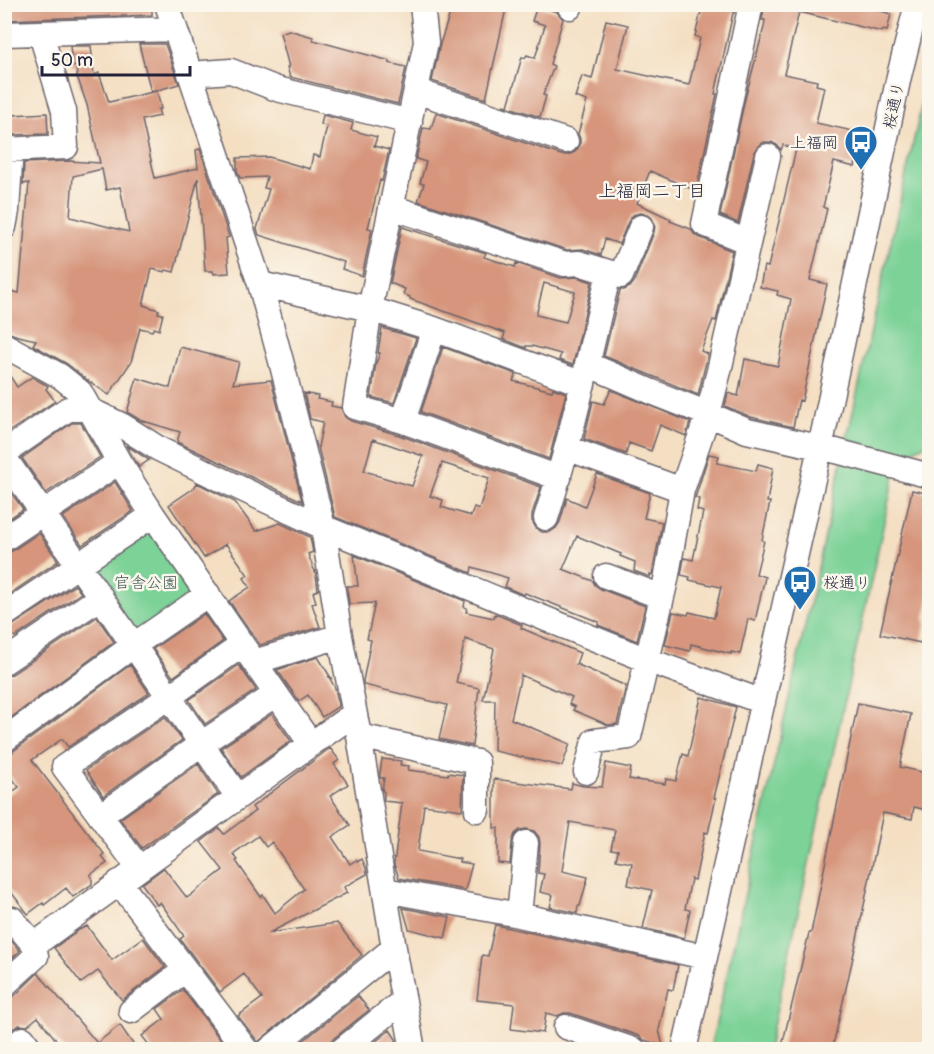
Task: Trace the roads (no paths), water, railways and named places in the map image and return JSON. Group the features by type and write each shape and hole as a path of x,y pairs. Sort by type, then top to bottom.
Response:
{"street":[{"path":"167,4 260,284 323,527 413,1050"},
{"path":"422,4 426,42 370,309 355,407 403,421 559,478"},
{"path":"748,242 704,224 752,4"},
{"name":"桜通り","path":"684,1050 820,448 899,76 917,4"},
{"path":"4,34 175,29"},
{"path":"4,227 7,211 8,150 66,147 64,111 41,34"},
{"path":"190,74 231,71 277,89 410,122"},
{"path":"416,91 566,141"},
{"path":"586,772 594,741 628,737 662,597 682,490 708,414 768,156"},
{"path":"392,207 565,264 579,263 621,276 641,227"},
{"path":"546,518 567,448 609,273"},
{"path":"260,284 370,309 652,392 747,431 836,451 930,476"},
{"path":"403,421 434,329"},
{"path":"4,345 60,376 80,392 119,462 153,515 311,744"},
{"path":"238,797 4,455 68,409 88,409 121,425 169,454 323,527 647,660 763,702"},
{"path":"567,448 682,490"},
{"path":"4,539 119,462"},
{"path":"4,615 153,515"},
{"path":"606,576 662,597"},
{"path":"4,740 208,594"},
{"path":"4,662 101,597"},
{"path":"139,868 64,767 169,697 248,653 340,636"},
{"path":"100,816 276,694"},
{"path":"34,945 311,744 356,725 477,762 477,810"},
{"path":"519,915 526,843"},
{"path":"119,882 246,1050"},
{"path":"385,890 519,915 705,957"},
{"path":"4,925 12,919 34,945 36,956 4,985"},
{"path":"269,1050 394,948"},
{"path":"131,1011 185,970"},
{"path":"342,1050 404,1000"},
{"path":"566,1027 634,1050"},
{"path":"10,1050 23,1039 31,1050"}],"place":[{"name":"上福岡","path":"861,171"},
{"name":"桜通り","path":"800,611"}],"district":[{"name":"上福岡二丁目","path":"652,191"}],"park label":[{"name":"官舎公園","path":"146,582"}]}
